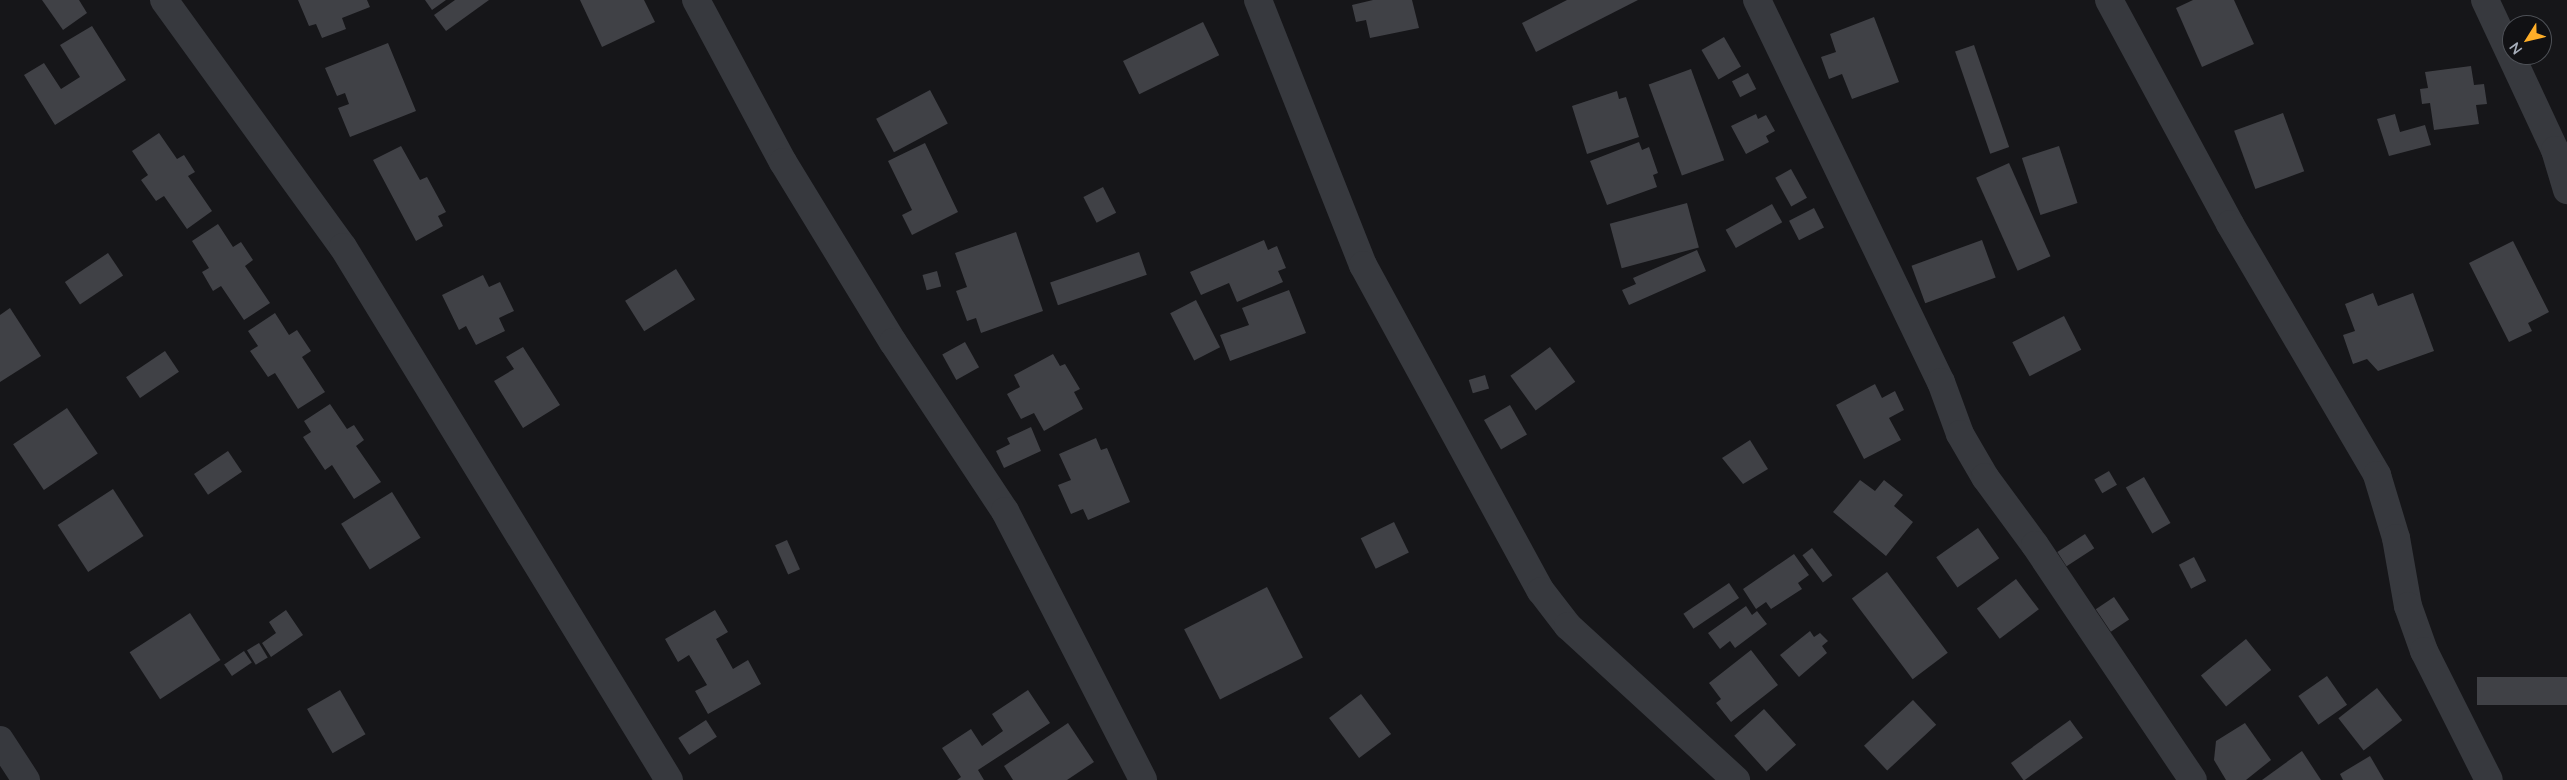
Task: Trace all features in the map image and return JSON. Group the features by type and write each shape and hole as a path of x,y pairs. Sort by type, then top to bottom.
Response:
{"street":[{"path":"164,0 343,247 670,780"},
{"path":"696,0 783,162 893,342 1004,511 1143,780"},
{"path":"1258,0 1362,265 1542,591 1568,626 1736,780"},
{"path":"1757,0 1941,382 1960,434 1985,478 2035,545 2193,780"},
{"path":"2109,0 2230,224 2378,475 2396,538 2408,606 2418,633 2489,780"},
{"path":"2485,0 2561,149 2567,190"},
{"path":"0,740 26,780"}],"building":[{"path":"42,0 79,0 87,13 63,30"},
{"path":"298,0 367,0 370,7 342,18 346,29 322,38 316,24 309,26"},
{"path":"425,0 446,0 432,10"},
{"path":"455,0 489,0 446,31 434,15"},
{"path":"580,0 644,0 655,22 602,47"},
{"path":"1373,0 1412,0 1419,28 1370,38 1366,20 1356,22 1352,5"},
{"path":"1567,0 1638,0 1536,52 1522,23"},
{"path":"2193,0 2234,0 2254,44 2202,67 2176,8"},
{"path":"1874,17 1899,82 1852,99 1842,74 1829,79 1821,57 1836,52 1830,34"},
{"path":"1203,22 1219,55 1139,94 1123,61"},
{"path":"92,26 126,80 55,125 24,75 44,63 61,89 80,77 60,45"},
{"path":"1724,37 1741,66 1718,79 1701,50"},
{"path":"388,43 416,111 350,137 338,108 349,104 345,93 337,96 325,68"},
{"path":"1974,45 2009,147 1990,154 1955,52"},
{"path":"2471,66 2474,85 2484,84 2487,104 2476,105 2479,124 2434,130 2430,103 2422,104 2420,89 2428,88 2425,72"},
{"path":"1691,69 1724,160 1682,176 1649,84"},
{"path":"1748,73 1756,89 1740,97 1732,81"},
{"path":"930,90 948,124 894,152 876,119"},
{"path":"1617,91 1619,99 1626,97 1639,137 1587,154 1572,106"},
{"path":"2283,113 2304,171 2255,189 2234,131"},
{"path":"1756,114 1758,119 1766,115 1775,131 1766,136 1769,142 1746,154 1731,126"},
{"path":"2395,114 2400,132 2425,125 2431,145 2389,156 2377,119"},
{"path":"159,133 177,159 184,155 195,172 188,176 212,211 187,229 164,196 156,201 141,180 148,175 132,151"},
{"path":"1639,142 1642,150 1649,147 1658,173 1653,175 1657,187 1607,205 1590,161"},
{"path":"925,143 958,212 912,235 902,215 912,210 888,161"},
{"path":"401,146 420,180 427,177 446,212 438,216 443,226 416,241 373,160"},
{"path":"2059,146 2078,203 2040,215 2022,158"},
{"path":"2009,163 2050,256 2018,271 1976,178"},
{"path":"1791,169 1807,198 1791,207 1775,178"},
{"path":"1103,187 1116,213 1097,223 1083,197"},
{"path":"1687,203 1699,247 1622,268 1610,224"},
{"path":"1772,204 1782,222 1736,248 1726,230"},
{"path":"1814,208 1824,228 1799,240 1789,221"},
{"path":"218,224 233,247 241,242 253,260 245,266 270,303 244,320 221,286 213,291 202,272 209,268 192,241"},
{"path":"1016,232 1043,311 981,333 976,318 967,321 956,291 967,287 955,253"},
{"path":"1264,240 1268,250 1277,246 1286,268 1278,271 1283,282 1237,302 1229,283 1201,295 1190,272"},
{"path":"1982,240 1996,278 1925,303 1912,266"},
{"path":"2513,241 2549,312 2528,323 2532,331 2509,342 2469,263"},
{"path":"1697,250 1706,271 1629,305 1622,290 1636,284 1633,278"},
{"path":"1139,252 1147,275 1058,305 1050,283"},
{"path":"108,253 123,275 80,304 65,282"},
{"path":"676,269 695,300 644,331 625,301"},
{"path":"937,271 941,286 927,290 923,275"},
{"path":"483,275 489,287 500,282 514,311 499,318 505,331 476,345 466,326 459,330 442,295"},
{"path":"1289,290 1306,333 1230,361 1220,335 1249,325 1242,308"},
{"path":"2373,293 2378,306 2413,293 2434,351 2378,371 2367,359 2353,364 2343,335 2355,331 2345,304"},
{"path":"1196,300 1220,347 1194,360 1170,313"},
{"path":"10,308 41,356 0,382 0,315"},
{"path":"275,313 289,335 297,330 311,351 302,357 325,392 298,409 275,373 268,377 250,351 258,346 248,331"},
{"path":"2064,316 2081,350 2030,376 2012,342"},
{"path":"965,342 979,367 956,380 942,355"},
{"path":"523,347 560,405 523,428 494,381 514,369 506,357"},
{"path":"1550,347 1575,382 1536,411 1510,376"},
{"path":"165,351 179,372 140,398 126,377"},
{"path":"1053,354 1060,366 1065,364 1080,389 1074,392 1083,409 1044,431 1034,413 1021,419 1007,394 1020,387 1014,375"},
{"path":"1485,375 1489,388 1473,393 1469,380"},
{"path":"1875,384 1882,398 1895,391 1904,410 1889,418 1901,440 1864,459 1836,405"},
{"path":"330,404 347,429 354,425 364,440 356,446 381,482 354,499 332,465 325,470 303,437 311,432 304,421"},
{"path":"1510,405 1527,434 1501,449 1484,420"},
{"path":"67,408 98,454 44,490 13,444"},
{"path":"1031,427 1041,451 1004,468 996,451 1010,444 1007,438"},
{"path":"1096,438 1101,450 1107,448 1130,502 1088,520 1083,509 1071,514 1058,485 1071,480 1059,454"},
{"path":"1750,440 1768,469 1743,484 1722,458"},
{"path":"228,451 242,472 208,495 194,474"},
{"path":"2109,471 2117,485 2102,493 2094,480"},
{"path":"2144,477 2170,523 2152,533 2126,488"},
{"path":"1860,480 1875,491 1884,480 1903,495 1894,506 1913,522 1886,556 1833,512"},
{"path":"113,489 143,536 88,572 58,525"},
{"path":"392,492 421,538 370,570 341,524"},
{"path":"1394,522 1409,553 1376,569 1361,538"},
{"path":"1978,528 1999,558 1957,588 1936,557"},
{"path":"2085,534 2094,548 2067,566 2057,552"},
{"path":"787,540 800,569 788,575 775,545"},
{"path":"1812,548 1832,575 1823,582 1802,555"},
{"path":"1794,554 1809,575 1798,583 1802,589 1771,609 1766,602 1756,609 1743,589"},
{"path":"2194,557 2206,581 2191,589 2179,565"},
{"path":"1887,572 1948,653 1913,679 1852,598"},
{"path":"2016,579 2039,609 2000,639 1977,608"},
{"path":"1729,583 1739,598 1693,629 1683,614"},
{"path":"1267,587 1303,657 1220,700 1184,629"},
{"path":"2114,597 2129,619 2111,632 2096,609"},
{"path":"1746,606 1752,615 1757,611 1767,624 1735,648 1730,641 1720,649 1708,633"},
{"path":"286,610 303,635 271,657 262,643 276,633 269,622"},
{"path":"715,610 728,632 716,639 733,669 748,660 761,684 708,714 695,691 707,685 689,655 678,662 665,639"},
{"path":"190,613 220,660 160,699 130,652"},
{"path":"1810,631 1814,637 1820,633 1828,641 1822,646 1827,653 1799,677 1780,655"},
{"path":"2246,639 2271,670 2226,707 2201,676"},
{"path":"259,643 268,658 256,665 247,650"},
{"path":"1751,650 1778,685 1731,722 1716,703 1721,699 1709,683"},
{"path":"244,651 252,663 232,676 224,664"},
{"path":"2327,676 2347,705 2318,725 2298,696"},
{"path":"2477,677 2567,677 2567,705 2477,705"},
{"path":"2377,688 2402,720 2364,750 2338,718"},
{"path":"340,690 366,734 333,753 307,709"},
{"path":"1028,690 1050,723 978,770 984,780 957,780 961,777 942,748 971,729 982,746 1003,731 992,714"},
{"path":"1361,694 1391,734 1359,758 1329,718"},
{"path":"1913,700 1936,725 1887,771 1864,746"},
{"path":"1764,709 1796,745 1766,771 1734,736"},
{"path":"706,720 717,737 689,755 678,738"},
{"path":"2070,720 2083,738 2025,780 2011,763"},
{"path":"1068,723 1094,762 1067,780 1013,780 1004,766"},
{"path":"2245,723 2271,760 2246,780 2226,780 2214,760 2216,741"},
{"path":"2302,751 2321,780 2262,780"},
{"path":"2370,756 2384,780 2343,780 2340,774"}]}
